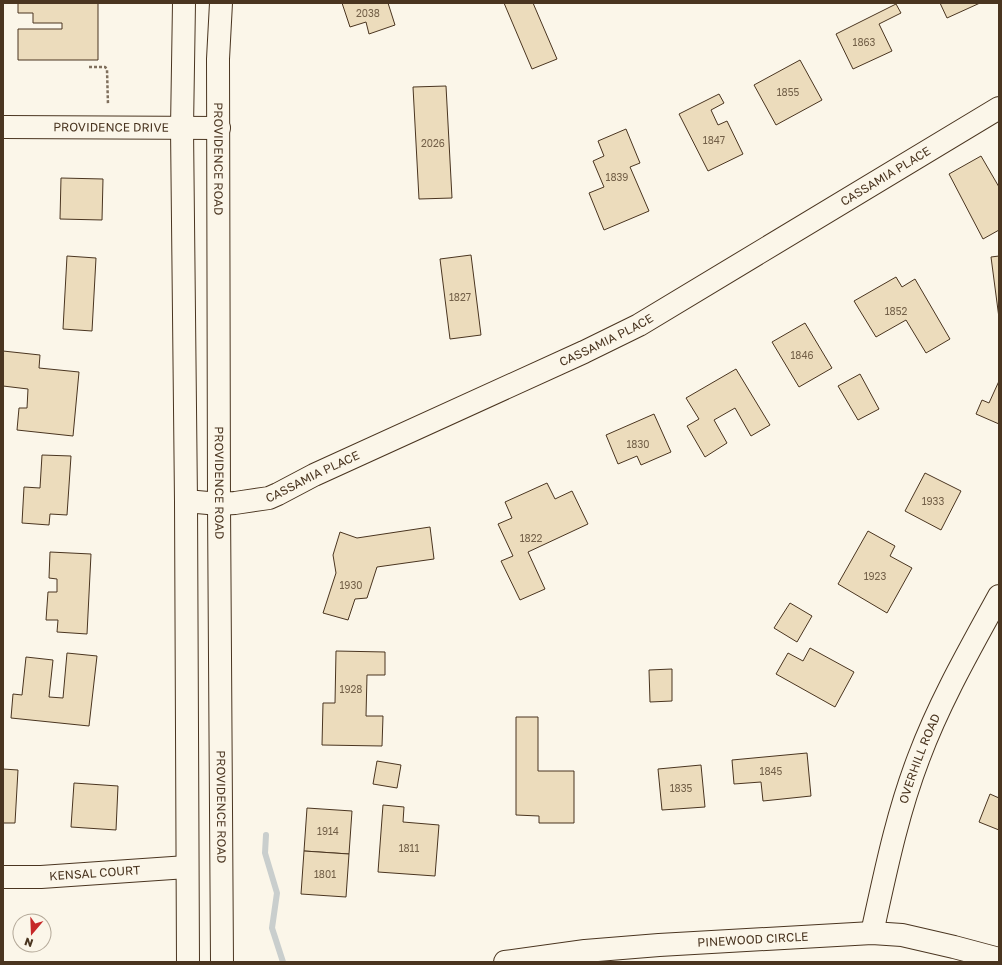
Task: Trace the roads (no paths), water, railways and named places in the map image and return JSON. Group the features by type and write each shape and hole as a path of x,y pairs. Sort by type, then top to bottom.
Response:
{"street":[{"path":"184,3 182,128 186,501 188,962"},
{"name":"PROVIDENCE ROAD","path":"221,3 218,59 222,962"},
{"name":"CASSAMIA PLACE","path":"186,501 219,504 235,503 262,499 278,494 314,475 584,352 639,325 999,108"},
{"name":"PROVIDENCE DRIVE","path":"3,127 219,128"},
{"name":"OVERHILL ROAD","path":"872,933 898,819 918,757 951,684 999,596"},
{"name":"KENSAL COURT","path":"3,877 41,877 187,867"},
{"name":"PINEWOOD CIRCLE","path":"505,962 585,951 659,945 872,933 902,935 999,959"}],"waterway":[{"path":"266,835 265,853 277,893 272,928 283,962"}]}
